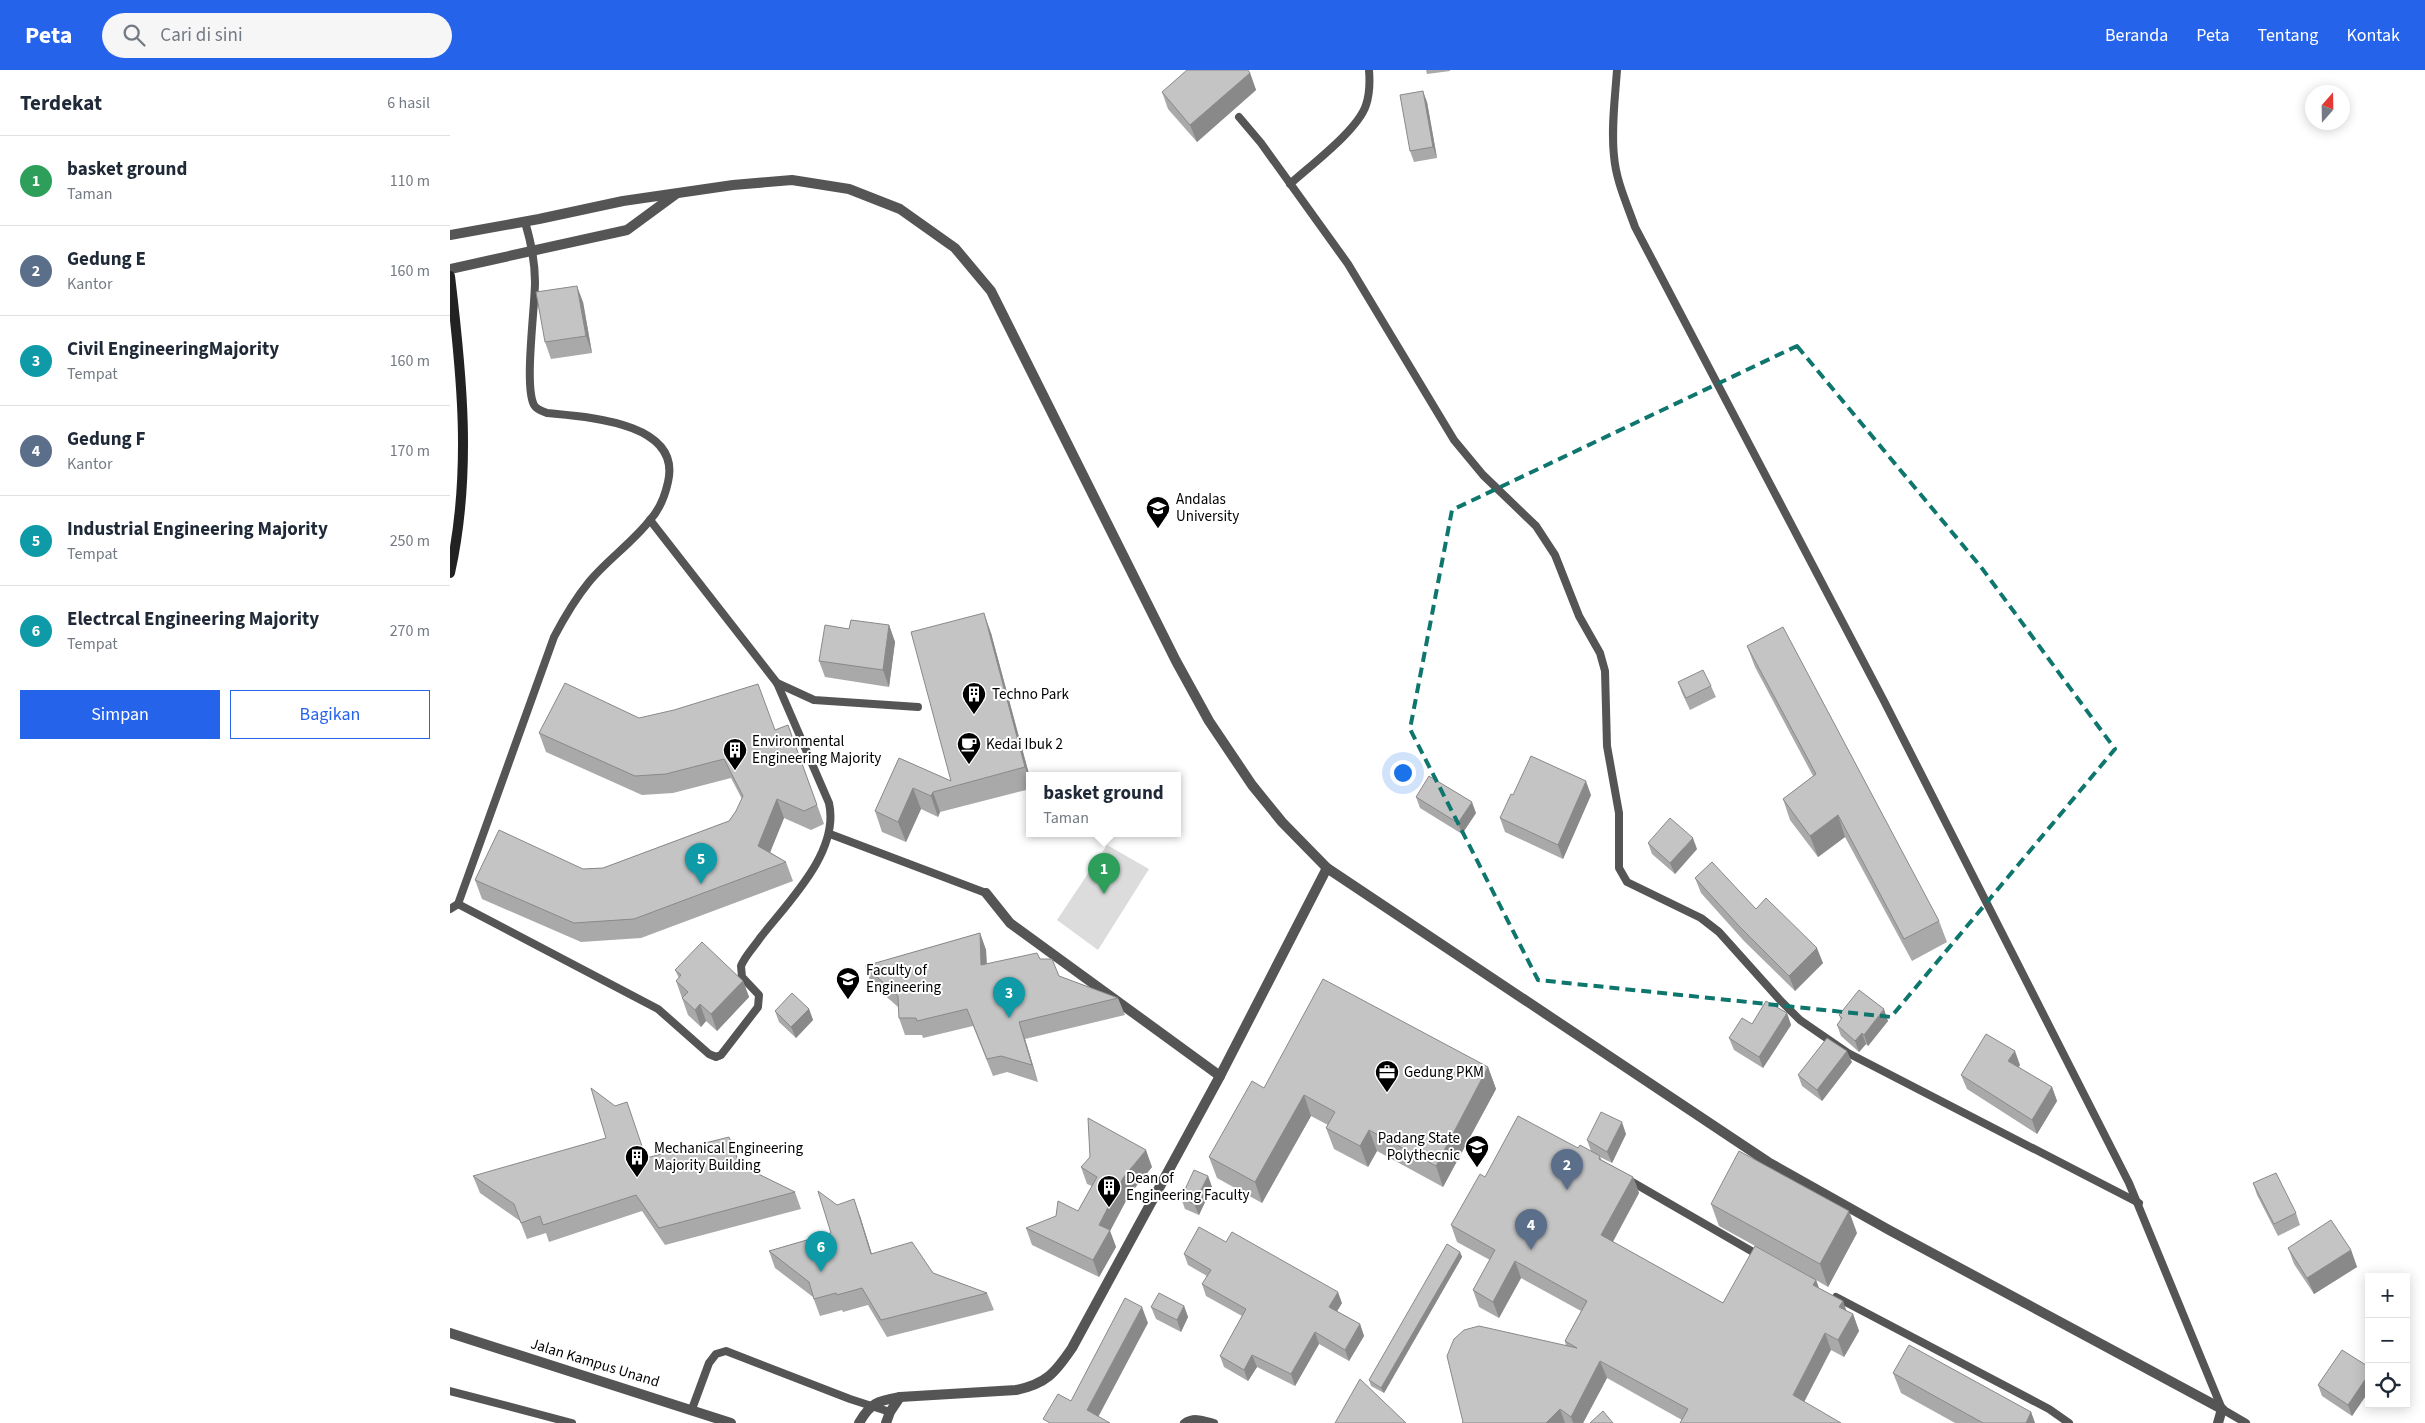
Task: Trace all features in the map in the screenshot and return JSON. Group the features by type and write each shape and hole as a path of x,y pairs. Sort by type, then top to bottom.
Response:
{"street":[{"path":"450,235 525,222 623,201 679,192 792,180 849,189 900,209 955,248 991,291 1176,661 1209,722 1252,785 1276,815 1327,868 1768,1162 1889,1230 2222,1409 2218,1423"},
{"path":"450,269 627,230 679,192"},
{"path":"450,276 460,358 464,430 458,525 450,573"},
{"path":"860,1423 871,1406 878,1402 900,1397 1016,1390 1032,1387 1045,1380 1057,1370 1072,1348 1220,1076 1327,868"},
{"path":"986,893 1010,923 1220,1076"},
{"name":"Jalan Kampus Unand","path":"450,1333 732,1423"},
{"path":"886,1423 890,1412 900,1397"}],"lane":[{"path":"1290,184 1356,124 1366,107 1370,89 1370,70"},
{"path":"1617,70 1613,114 1614,157 1621,190 1635,227 1884,701 2139,1203 2222,1409 2246,1423"},
{"path":"1239,117 1348,264 1454,440 1483,475 1536,526 1555,555 1579,616 1600,653 1605,671 1607,746 1619,812 1619,868 1627,882 1701,918 1719,932 1800,1020 1848,1053 2139,1203"},
{"path":"450,910 458,904 554,637 570,608 588,582 650,520 666,490 670,474 667,453 641,432 616,423 547,413 538,410 534,405 531,345 535,282 534,251 525,222"},
{"path":"458,904 658,1009 709,1054 716,1057 722,1055 760,1003 759,995 742,977 740,972 743,962 811,872 830,834 832,815 829,803 778,683 650,520"},
{"path":"778,683 814,700 918,707"},
{"path":"830,834 986,893"},
{"path":"1616,1172 1769,1261"},
{"path":"1830,1294 2049,1409 2070,1423"},
{"path":"692,1409 709,1363 716,1354 726,1351 890,1412"},
{"path":"450,1391 572,1423"},
{"path":"1184,1423 1190,1419 1199,1418 1214,1423"}],"highlighted area":[{"path":"1797,346 1981,567 2115,749 1891,1017 1538,980 1410,729 1452,510"}],"shaded area":[{"path":"1107,845 1149,869 1098,950 1057,920"}],"building":[{"path":"1187,70 1248,70 1250,73 1190,125 1162,92"},
{"path":"1423,91 1433,147 1410,151 1400,95"},
{"path":"577,286 586,336 545,342 536,292"},
{"name":"Techno Park","path":"984,613 1025,767 933,792 931,796 913,788 898,822 875,811 899,758 951,781 911,632"},
{"path":"851,620 889,625 883,670 819,661 825,625 849,629"},
{"path":"1783,627 1939,921 1904,939 1838,815 1810,836 1783,799 1816,774 1747,646"},
{"path":"1703,670 1711,686 1686,698 1678,682"},
{"path":"565,683 639,718 674,710 758,684 775,730 788,725 817,805 804,811 777,799 758,846 786,862 634,919 574,923 475,880 499,830 583,869 603,868 729,821 743,796 724,759 666,774 635,776 539,733"},
{"path":"1531,756 1586,781 1558,845 1500,818"},
{"path":"1429,776 1472,802 1458,823 1416,797"},
{"path":"1670,818 1693,838 1670,863 1648,843"},
{"path":"1712,862 1756,909 1766,898 1817,948 1789,976 1695,878"},
{"path":"980,933 981,965 1037,953 1040,959 1052,959 1059,976 1118,998 1019,1022 1032,1065 1001,1056 987,1059 967,1009 917,1021 916,1018 899,1018 898,996 865,966"},
{"path":"702,942 743,981 711,1014 700,1004 695,1010 682,998 688,992 676,981 681,975 675,970"},
{"name":"Gedung PKM","path":"1323,979 1488,1067 1436,1166 1369,1130 1360,1146 1326,1128 1335,1112 1304,1095 1255,1182 1209,1157 1252,1081 1264,1088"},
{"path":"1859,990 1884,1009 1864,1035 1862,1033 1855,1041 1837,1025 1842,1018 1839,1015"},
{"path":"792,993 809,1009 791,1027 775,1011"},
{"path":"1766,1001 1787,1013 1759,1057 1729,1038 1742,1018 1752,1024"},
{"path":"1986,1034 2015,1051 2008,1061 2052,1087 2032,1120 1961,1075"},
{"path":"1827,1038 1847,1051 1817,1090 1798,1075"},
{"name":"Mechanical Engineering Majority Building","path":"591,1088 615,1106 627,1102 646,1158 729,1137 740,1165 795,1192 659,1228 636,1195 543,1225 540,1216 521,1223 514,1204 473,1176 606,1138"},
{"path":"1601,1112 1622,1122 1607,1152 1587,1140"},
{"path":"1518,1116 1578,1148 1580,1145 1600,1156 1599,1159 1633,1177 1601,1235 1723,1303 1755,1246 1816,1280 1813,1285 1843,1301 1839,1307 1853,1314 1838,1340 1825,1333 1793,1395 1841,1423 1680,1423 1688,1409 1600,1361 1571,1417 1560,1409 1546,1423 1462,1423 1447,1356 1454,1339 1464,1330 1479,1326 1577,1348 1565,1341 1587,1301 1515,1261 1493,1302 1473,1290 1495,1250 1451,1225 1480,1174 1485,1177"},
{"path":"1088,1118 1146,1150 1123,1178 1099,1225 1110,1230 1093,1260 1026,1228 1056,1216 1058,1201 1078,1211 1097,1177 1081,1167 1090,1157"},
{"path":"1739,1151 1849,1211 1820,1264 1711,1204"},
{"path":"1194,1170 1208,1176 1194,1204 1181,1198"},
{"path":"2276,1173 2296,1213 2274,1224 2253,1183"},
{"path":"818,1191 837,1205 854,1199 871,1254 912,1242 933,1273 987,1293 881,1320 862,1288 814,1299 809,1282 769,1251 831,1233"},
{"path":"2331,1220 2351,1250 2307,1278 2288,1248"},
{"path":"1199,1227 1226,1242 1232,1232 1338,1292 1329,1307 1360,1324 1345,1350 1315,1332 1291,1374 1252,1355 1244,1370 1220,1356 1246,1309 1202,1284 1211,1270 1184,1254"},
{"path":"1447,1244 1460,1252 1381,1388 1369,1380"},
{"path":"1159,1293 1184,1306 1177,1320 1151,1307"},
{"path":"1125,1298 1142,1307 1087,1410 1110,1423 1050,1423 1043,1419 1058,1394 1071,1401"},
{"path":"1909,1345 2031,1412 2026,1423 1983,1423 1893,1373"},
{"path":"2342,1350 2365,1364 2365,1380 2348,1405 2318,1385"},
{"path":"1360,1379 1406,1423 1335,1423"},
{"path":"1603,1411 1613,1423 1590,1423"}],"place":[{"name":"Andalas University","path":"1158,529"},
{"name":"Techno Park","path":"974,715"},
{"name":"Kedai Ibuk 2","path":"969,765"},
{"name":"Environmental Engineering Majority","path":"735,771"},
{"name":"Industrial Engineering Majority","path":"701,884"},
{"name":"basket ground","path":"1104,894"},
{"name":"Faculty of Engineering","path":"848,1000"},
{"name":"Civil EngineeringMajority","path":"1009,1018"},
{"name":"Gedung PKM","path":"1387,1093"},
{"name":"Padang State Polythecnic","path":"1477,1168"},
{"name":"Mechanical Engineering Majority Building","path":"637,1178"},
{"name":"Gedung E","path":"1567,1190"},
{"name":"Dean of Engineering Faculty","path":"1109,1208"},
{"name":"Gedung F","path":"1531,1250"},
{"name":"Electrcal Engineering Majority","path":"821,1272"}]}
